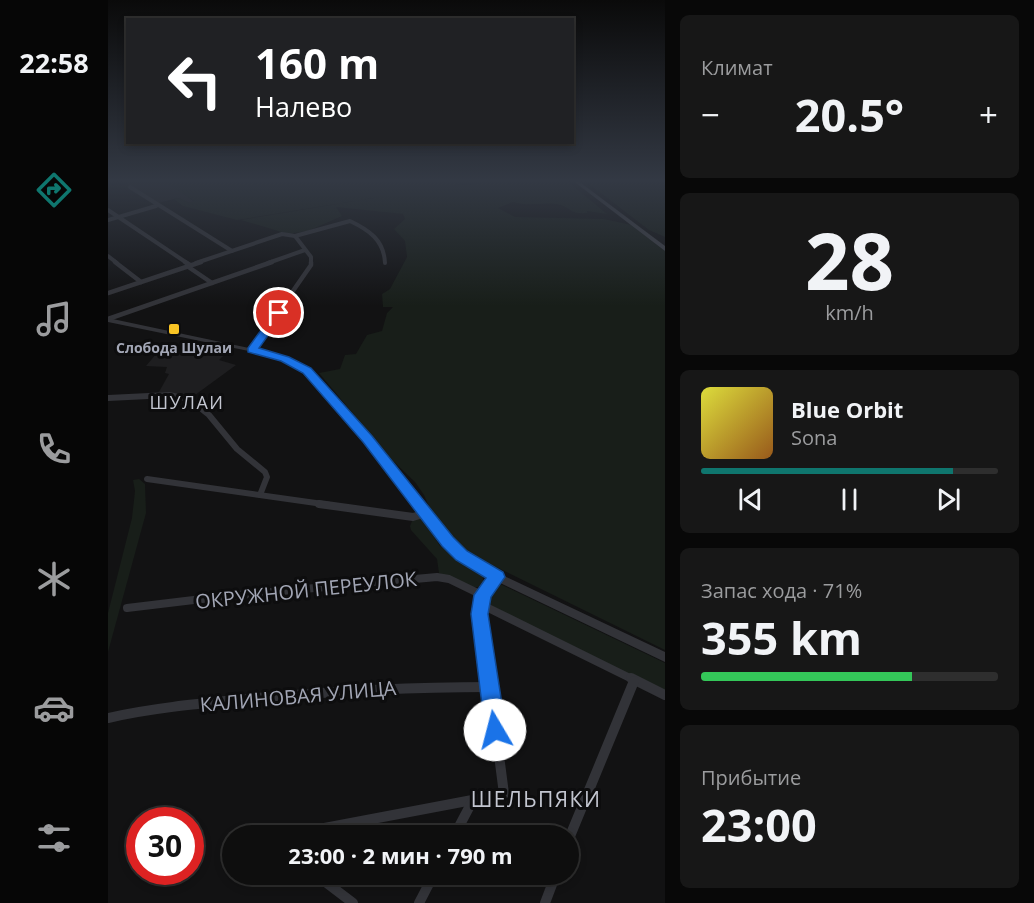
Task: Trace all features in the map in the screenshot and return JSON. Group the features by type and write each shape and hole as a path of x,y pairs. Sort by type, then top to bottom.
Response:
{"main road":[{"path":"630,222 665,249"}],"street":[{"path":"125,222 212,283"},
{"path":"183,222 232,251"},
{"path":"108,293 282,234 295,237 346,222"},
{"path":"352,222 366,229 380,242 385,253 385,263"},
{"path":"252,350 310,268 312,260 295,237"},
{"path":"108,320 305,250"},
{"path":"108,256 141,282"},
{"path":"108,320 252,350 285,359 307,370 351,419 461,555 497,577 665,657"},
{"path":"108,398 169,395 189,399 209,415 237,449 265,472 267,477 260,495"},
{"path":"147,479 413,517 426,513"},
{"name":"ОКРУЖНОЙ ПЕРЕУЛОК","path":"127,608 227,596 437,577 449,579 481,599 634,681 665,695"},
{"path":"340,825 504,794 481,599 497,577"},
{"path":"575,825 634,681"},
{"name":"КАЛИНОВАЯ УЛИЦА","path":"108,718 148,709 365,689 425,686 490,687"},
{"path":"460,825 473,800"},
{"path":"329,885 353,903"},
{"path":"419,903 428,885"},
{"path":"545,903 552,885"}],"shaded area":[{"path":"248,222 328,222 308,231 288,234"},
{"path":"402,222 618,222 631,225 665,251 665,650 465,550 430,509 415,482 392,460 319,373 340,369 345,355 356,354 367,335 382,331 387,313 393,307 383,307 382,294 390,289 407,257 405,241 394,229"},
{"path":"639,222 665,222 665,237"},
{"path":"163,346 223,356 219,360 236,365 195,395 159,392 169,374 165,373 167,367 146,366"},
{"path":"139,479 145,484 146,513 108,652 108,613 132,518 135,491 133,480"},
{"path":"422,518 440,546 483,575 483,582 479,587 472,587 439,573 437,559 411,530 413,519"},
{"path":"500,584 665,663 665,693 488,604 486,597 488,592"}],"place":[{"name":"Слобода Шулаи","path":"174,329"}],"district":[{"name":"ШУЛАИ","path":"187,402"},
{"name":"ШЕЛЬПЯКИ","path":"536,799"}],"route":[{"path":"279,313 252,350 285,359 307,370 368,439 448,542 461,555 497,577 482,595 480,614 495,730"}]}
